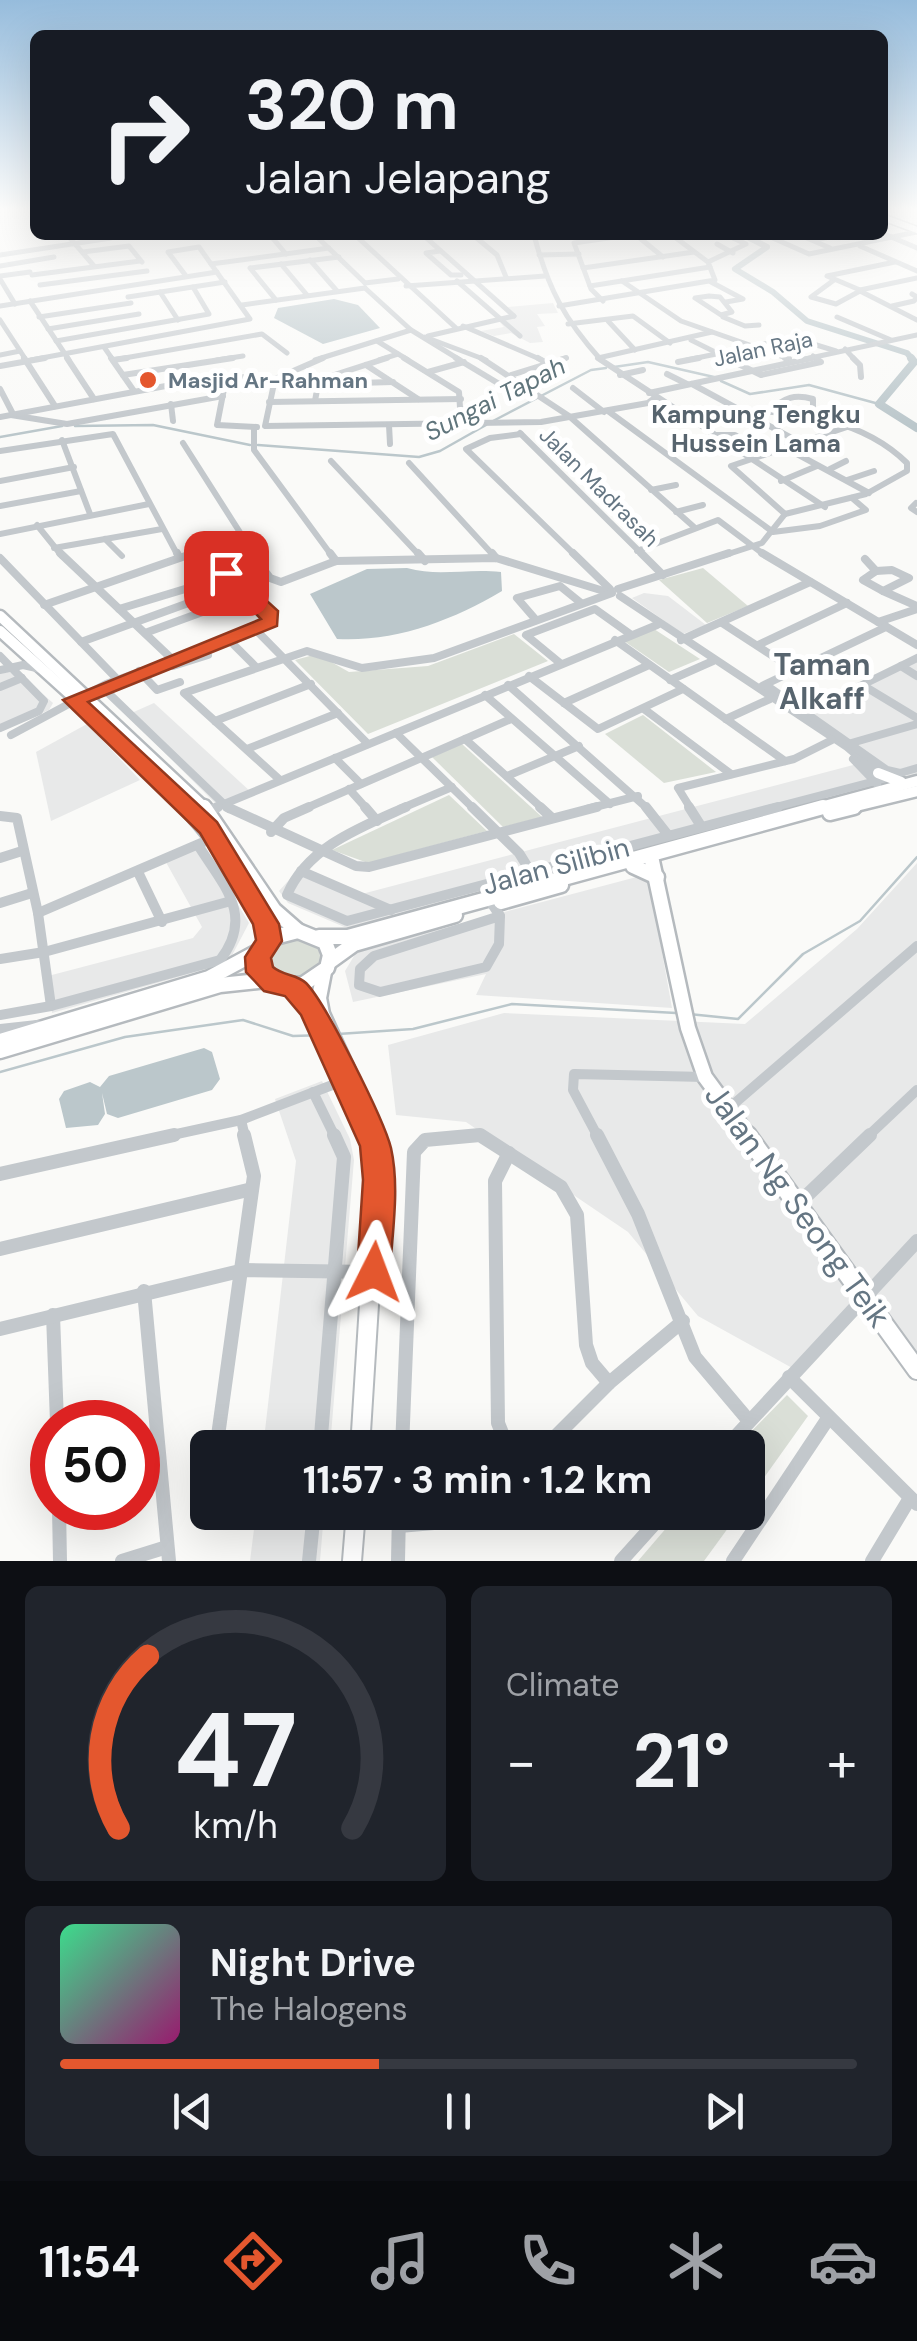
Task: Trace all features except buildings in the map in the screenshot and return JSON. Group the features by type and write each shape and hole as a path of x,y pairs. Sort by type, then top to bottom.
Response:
{"main road":[{"path":"0,616 215,836 262,914 265,946 258,968 268,980"},
{"path":"0,631 41,670 128,732 208,811 274,910 298,932 319,937 328,948 319,1015"},
{"path":"65,711 82,701"},
{"path":"884,782 916,785"},
{"path":"837,811 884,782 916,785"},
{"name":"Jalan Silibin","path":"326,967 354,944 499,906 884,782"},
{"name":"Jalan Silibin","path":"319,937 348,937 477,901 533,879 652,861 837,811 916,785"},
{"path":"634,862 657,877 673,855"},
{"name":"Jalan Ng Seong Teik","path":"652,861 688,1028 705,1077 794,1206 917,1370"},
{"path":"477,901 499,906 530,891 533,879 554,887"},
{"path":"0,1041 210,978 298,932"},
{"path":"293,986 326,967"},
{"path":"0,1050 220,985 268,980 293,986 319,1015 348,1078 378,1161 361,1430"},
{"path":"352,1561 355,1530"}],"street":[{"path":"37,281 51,298"},
{"path":"40,285 72,281"},
{"path":"0,306 155,281"},
{"path":"260,281 276,300"},
{"path":"295,281 307,295"},
{"path":"328,281 337,291"},
{"path":"360,281 411,330 508,373 539,393 694,527"},
{"path":"242,305 389,281"},
{"path":"400,281 459,327 560,372"},
{"path":"406,286 457,281 520,336"},
{"path":"425,337 514,316 475,281"},
{"path":"547,281 568,324 604,364 780,482 825,507"},
{"path":"588,281 603,301"},
{"path":"590,286 628,281"},
{"path":"833,281 811,297 836,304 860,290 895,281"},
{"path":"836,281 917,321"},
{"path":"0,366 219,328 250,319 225,282 39,317"},
{"path":"622,282 681,321 792,360"},
{"path":"559,306 711,282 743,298 726,302"},
{"path":"121,286 154,338"},
{"path":"56,341 209,314 193,287"},
{"path":"97,290 108,306"},
{"path":"160,292 178,320"},
{"path":"4,294 15,304"},
{"path":"890,306 914,302 917,296 912,294"},
{"path":"720,316 732,312 726,302 714,296 695,298 720,316 745,326 759,325"},
{"path":"30,301 94,399"},
{"path":"627,311 670,344"},
{"path":"48,330 138,314"},
{"path":"568,324 633,316"},
{"path":"837,316 888,340"},
{"path":"0,320 55,406"},
{"path":"608,321 636,350"},
{"path":"219,328 243,356 244,369"},
{"path":"265,426 274,379 291,368 411,330"},
{"path":"113,360 263,332 287,353"},
{"path":"598,358 691,340 712,332"},
{"name":"Jalan Raja","path":"654,395 710,378 917,336"},
{"path":"425,337 506,388"},
{"path":"757,345 788,337 808,339 836,351"},
{"path":"377,340 454,388 461,399 461,423"},
{"path":"691,340 761,375 822,362 813,356"},
{"path":"104,347 134,391"},
{"path":"322,347 331,354"},
{"path":"844,349 860,366 861,377"},
{"path":"0,355 20,351"},
{"path":"318,384 398,354"},
{"path":"678,362 716,354"},
{"path":"123,375 243,356"},
{"path":"488,376 566,358"},
{"path":"428,372 464,361"},
{"path":"366,365 419,399"},
{"path":"171,368 179,382"},
{"path":"0,416 244,369 274,379"},
{"path":"618,373 644,370"},
{"path":"668,374 799,442"},
{"path":"219,376 225,384 217,425 254,430 265,426 511,426 606,412 654,395"},
{"path":"318,384 393,382"},
{"path":"315,401 318,384"},
{"path":"573,388 773,532 820,526 865,512 852,498"},
{"path":"640,388 654,395"},
{"path":"0,389 12,414 28,422 67,424 223,396"},
{"path":"771,411 783,398 800,395 813,399 813,416"},
{"path":"269,402 461,399"},
{"path":"370,425 371,401"},
{"path":"171,404 173,421"},
{"path":"462,409 484,408"},
{"path":"536,620 518,598 560,586 592,594 617,593 751,546 773,532 785,514 869,493 906,471 907,463 900,450 830,419 742,410"},
{"path":"830,419 857,410"},
{"path":"389,425 390,444"},
{"path":"511,426 466,449 592,594"},
{"name":"Jalan Madrasah","path":"511,426 663,575"},
{"path":"785,514 732,470 734,464 847,427"},
{"path":"254,430 253,446 336,562"},
{"path":"0,452 114,434 179,558"},
{"path":"23,435 29,446"},
{"path":"712,436 735,435 763,452"},
{"path":"812,438 832,446"},
{"path":"62,440 90,514"},
{"path":"182,442 270,578 281,582 336,562 365,558 496,558 583,587 592,594"},
{"path":"784,447 869,493"},
{"path":"331,461 425,561"},
{"path":"830,469 846,461"},
{"path":"408,463 496,558"},
{"path":"780,482 817,466"},
{"path":"0,481 74,468"},
{"path":"847,480 874,472"},
{"path":"651,490 676,485"},
{"path":"0,506 81,491"},
{"path":"916,503 910,506 917,512"},
{"path":"0,534 149,504"},
{"path":"676,512 703,505"},
{"path":"637,551 718,520 751,546 917,645"},
{"path":"37,524 54,548 174,661"},
{"path":"54,548 162,528"},
{"path":"105,540 122,556"},
{"path":"44,605 196,553 210,557 272,619 256,630 118,680 82,701"},
{"path":"0,558 118,680"},
{"path":"865,559 876,572"},
{"path":"118,609 226,573 261,566"},
{"path":"883,590 909,578 896,571 876,572 863,580 883,590 917,607"},
{"path":"681,640 810,582"},
{"path":"81,642 238,585"},
{"path":"139,672 158,690 182,688 284,656 319,651 352,667 386,666 434,658 536,620 592,594 617,593 755,690 802,715 884,782"},
{"path":"145,633 249,595"},
{"path":"758,645 847,603"},
{"path":"755,690 917,607"},
{"path":"560,662 526,635 595,609 630,634"},
{"path":"722,623 796,670"},
{"path":"208,811 658,624"},
{"path":"256,630 368,744"},
{"path":"228,639 256,666"},
{"path":"615,640 784,762"},
{"path":"0,670 21,661 23,652"},
{"path":"174,661 208,655"},
{"path":"0,656 44,701 43,706 0,728"},
{"path":"802,715 917,658"},
{"path":"670,680 712,661"},
{"path":"564,703 649,665"},
{"path":"901,666 917,676"},
{"path":"12,667 41,670"},
{"path":"529,676 598,729 683,690"},
{"path":"0,687 22,678"},
{"path":"11,735 118,680"},
{"path":"215,721 311,684"},
{"path":"766,684 884,782"},
{"path":"508,685 638,796 668,835"},
{"path":"864,686 915,718"},
{"path":"182,688 280,780"},
{"path":"104,690 240,818 370,867 638,796"},
{"path":"485,695 610,804"},
{"path":"726,719 770,699"},
{"path":"644,709 731,774"},
{"path":"0,740 65,711"},
{"path":"247,749 338,713"},
{"path":"128,732 126,721 132,714"},
{"path":"701,826 678,788 784,762 915,718"},
{"path":"271,832 284,818 511,719"},
{"path":"396,733 519,852 533,879"},
{"path":"466,739 552,818"},
{"path":"507,776 579,746"},
{"path":"335,758 361,784"},
{"path":"884,782 917,768"},
{"name":"Jalan Silibin","path":"301,871 286,892 294,900 347,921 533,879 668,835 884,782"},
{"path":"393,910 301,871 320,851 452,786"},
{"path":"348,790 377,822"},
{"path":"0,816 18,818 38,913 51,1006"},
{"path":"38,913 215,836"},
{"path":"0,1015 51,1006 220,960 234,946 241,930 231,901 198,845"},
{"path":"0,858 22,851"},
{"path":"138,872 162,922"},
{"path":"0,904 32,893"},
{"path":"0,960 162,922 231,901"},
{"path":"499,906 494,957 486,968 380,992 359,985 360,969 374,956 499,906"},
{"path":"726,1111 917,946"},
{"path":"0,1028 57,1022"},
{"path":"705,1077 574,1074 577,1102 638,1214 704,1372 749,1421"},
{"path":"0,1174 240,1120 348,1078"},
{"path":"794,1206 917,1090"},
{"path":"313,1092 344,1157 338,1272 322,1430"},
{"path":"219,1430 244,1270 252,1188 253,1167 240,1120"},
{"path":"403,1430 414,1152 426,1140 472,1133 561,1188 574,1204 586,1345 592,1363 609,1383"},
{"path":"501,1430 495,1181 510,1153"},
{"path":"0,1249 252,1188"},
{"path":"741,1430 917,1241"},
{"path":"0,1329 144,1291 244,1270 374,1272"},
{"path":"122,1561 168,1554 144,1291"},
{"path":"54,1314 56,1400"},
{"path":"562,1430 609,1383 683,1321"},
{"path":"788,1377 827,1420 914,1501 872,1561"},
{"path":"733,1561 827,1420"},
{"path":"59,1530 60,1561"},
{"path":"309,1561 312,1530"},
{"path":"398,1561 399,1530"},
{"path":"621,1561 649,1530"}],"shaded area":[{"path":"334,299 358,305 380,328 323,344 274,318 278,308"},
{"path":"553,303 558,313 537,314 545,326 537,327 543,342 530,343 511,333 494,336 481,331 504,327 496,318 514,315 508,307"},
{"path":"703,568 748,606 707,623 659,580"},
{"path":"367,569 430,572 501,572 502,591 463,612 422,627 359,639 337,639 310,594"},
{"path":"644,593 668,596 706,625 683,634 632,598"},
{"path":"654,629 700,659 669,672 624,641"},
{"path":"514,634 548,661 368,734 295,660 317,654 349,672 428,666"},
{"path":"917,655 917,774 899,780 885,775 800,713"},
{"path":"15,670 53,703 49,710 0,732 0,674"},
{"path":"154,703 252,793 220,808 127,715"},
{"path":"643,715 716,772 664,783 605,734"},
{"path":"87,724 140,780 51,821 36,752"},
{"path":"462,744 542,817 503,827 432,757"},
{"path":"857,764 878,785 349,929 288,903 279,891 298,870 358,895"},
{"path":"449,795 487,831 368,863 332,850"},
{"path":"199,841 249,923 228,963 52,1013 48,976 193,938 202,927 162,855"},
{"path":"917,863 917,1375 862,1302 794,1369 698,1316 628,1232 466,1122 396,1115 388,1045 504,1013 745,1024 857,929"},
{"path":"648,874 672,1008 476,995 486,974 353,1002 345,971 357,951"},
{"path":"294,935 317,944 321,960 305,978 286,982 261,969 272,941"},
{"path":"204,1048 212,1052 220,1079 212,1090 118,1118 107,1114 102,1093 105,1114 98,1125 66,1128 59,1099 64,1091 90,1082 100,1087 109,1076"},
{"path":"322,1081 350,1139 354,1160 331,1430 265,1430 296,1161 275,1099"},
{"path":"787,1395 808,1416 765,1476 765,1430 753,1430"},
{"path":"254,1530 323,1530 320,1561 250,1561"},
{"path":"665,1530 727,1530 704,1561 638,1561"}],"waterway":[{"path":"755,281 807,321 907,353 913,360"},
{"path":"911,358 914,362 879,404 917,428"},
{"name":"Sungai Tapah","path":"614,367 648,362 714,377"},
{"name":"Sungai Tapah","path":"493,421 591,370 606,368"},
{"name":"Sungai Tapah","path":"721,381 750,394 809,385 879,404"},
{"name":"Sungai Tapah","path":"75,426 153,425 250,445"},
{"name":"Sungai Tapah","path":"258,445 419,457 440,451 486,425"},
{"name":"Sungai Tapah","path":"0,437 62,426"},
{"path":"689,1014 738,1019 803,954 860,921 917,857"},
{"path":"338,1034 413,1029 512,1004 676,1013"},
{"path":"0,1072 125,1037 243,1020 293,1036 325,1035"}],"place":[{"name":"Masjid Ar-Rahman","path":"148,380"}],"district":[{"name":"Kampung Tengku Hussein Lama","path":"756,428"},
{"name":"Taman Alkaff","path":"822,681"}],"route":[{"path":"226,573 271,616 270,622 106,684 74,700 208,828 266,924 269,941 258,957 260,972 274,984 293,986 312,1008 342,1073 348,1078 375,1146 379,1180 374,1272"}]}
